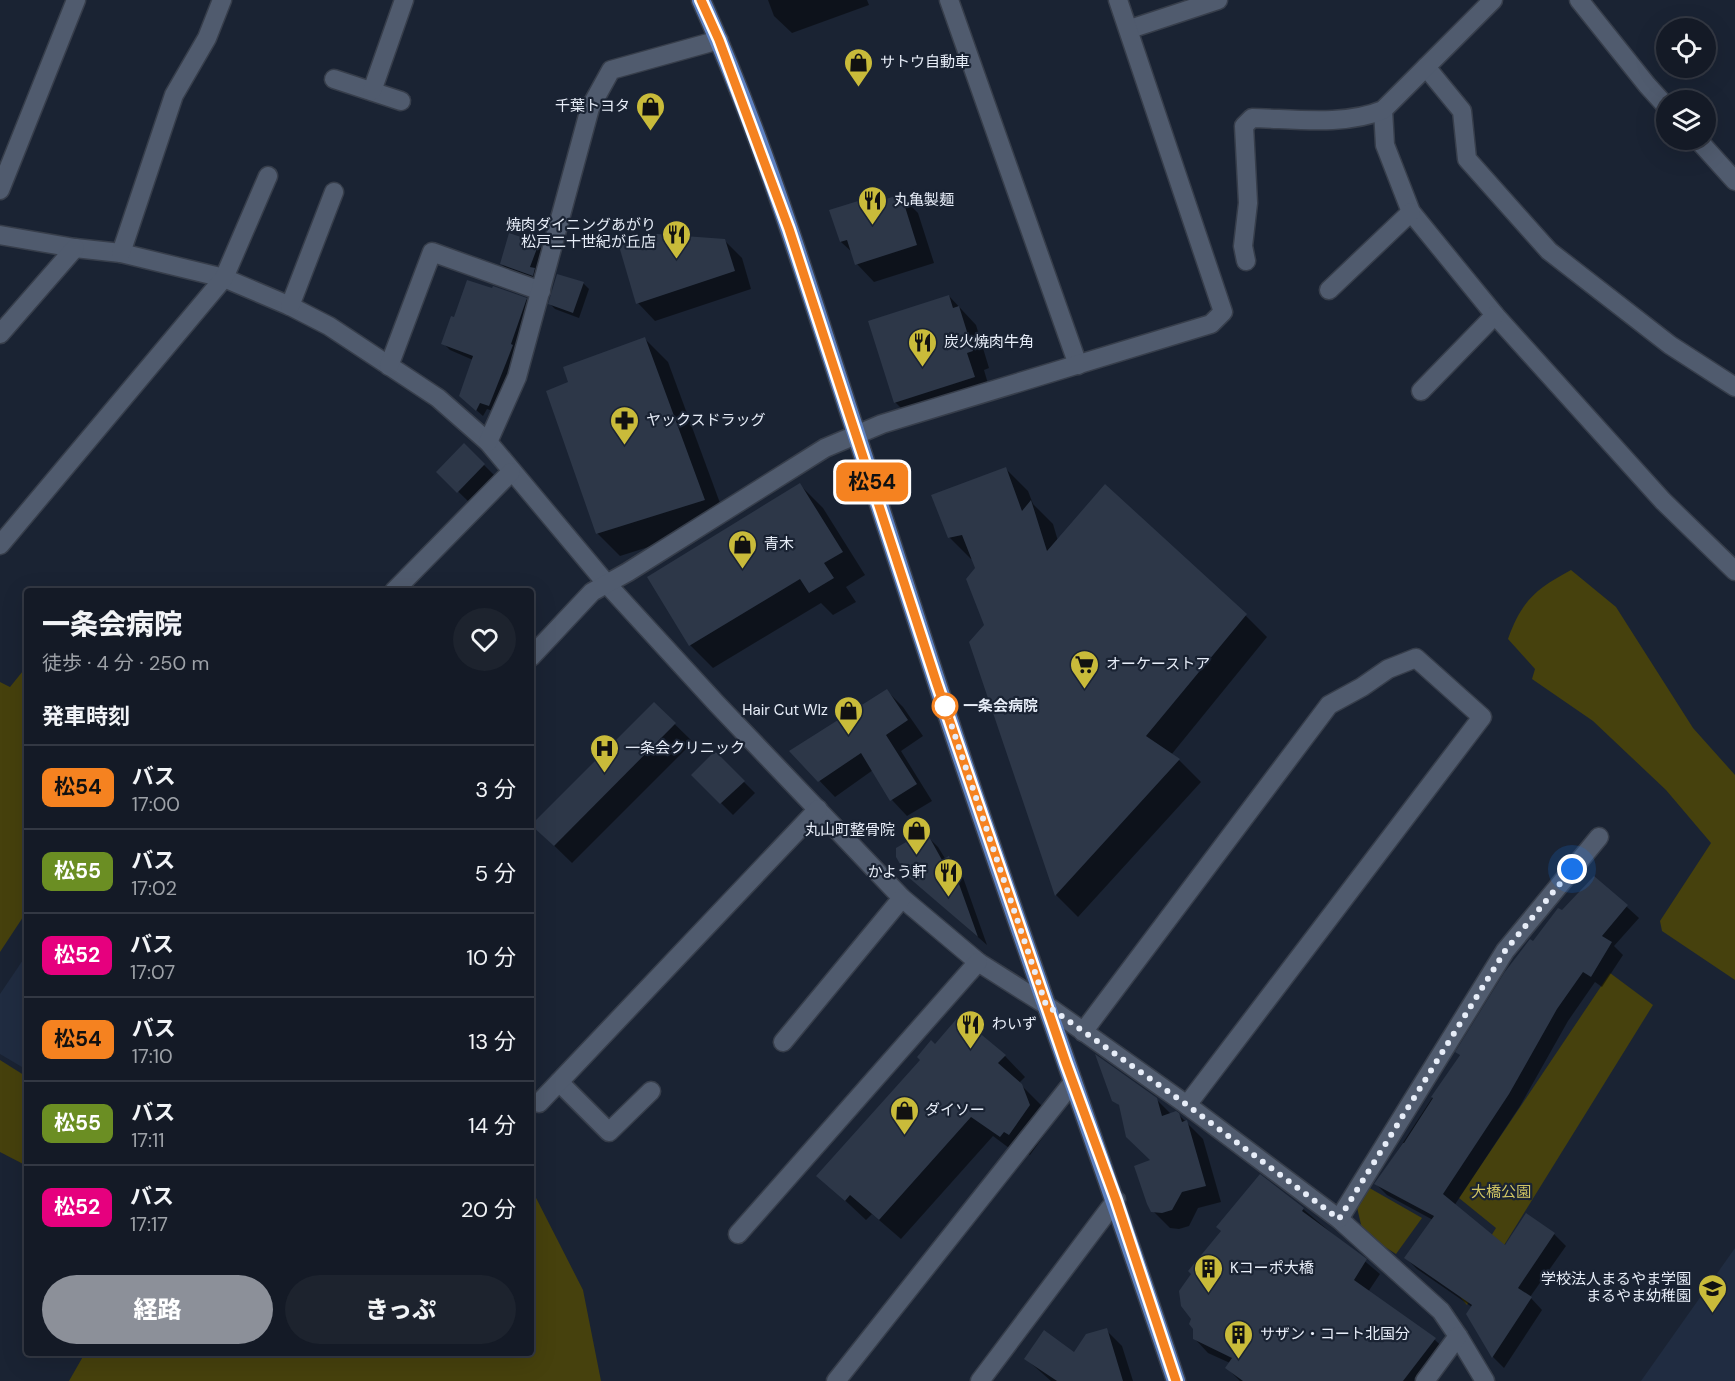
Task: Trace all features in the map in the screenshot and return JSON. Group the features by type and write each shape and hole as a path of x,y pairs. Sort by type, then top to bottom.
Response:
{"main road":[{"path":"701,0 719,40 789,229 933,673 1046,1005 1116,1200 1176,1381"}],"street":[{"path":"0,190 76,0"},
{"path":"121,253 174,95 207,38 222,0"},
{"path":"372,92 404,0"},
{"path":"948,0 1078,364"},
{"path":"534,654 592,592 628,572 825,448 882,424 1211,324 1222,312 1130,29 1118,0"},
{"path":"1130,29 1218,0"},
{"path":"1246,261 1243,246 1248,203 1244,126 1252,118 1318,120 1368,116 1383,110 1493,0"},
{"path":"1579,0 1656,94"},
{"path":"488,442 517,376 590,108 611,70 719,40"},
{"path":"1426,67 1462,111 1467,159 1549,251 1670,345 1735,387"},
{"path":"334,79 401,101"},
{"path":"1383,110 1385,145 1411,212 1495,315 1663,501 1735,571"},
{"path":"1707,150 1735,182"},
{"path":"0,545 224,278 268,176"},
{"path":"290,306 334,192"},
{"path":"1329,290 1411,212"},
{"path":"0,235 75,248 121,253 224,278 290,306 329,326 438,398 488,442 606,583 716,703 902,898 978,962 1046,1005 1187,1105 1339,1219 1441,1311 1485,1381"},
{"path":"0,334 75,248"},
{"path":"389,366 432,252 541,291"},
{"path":"1421,391 1495,315"},
{"path":"397,588 511,472"},
{"path":"1083,1032 1329,705 1362,687 1388,669 1416,658 1482,717 1187,1105"},
{"path":"539,1103 818,809"},
{"path":"1339,1219 1505,951 1599,837"},
{"path":"783,1042 902,898"},
{"path":"738,1234 978,962"},
{"path":"559,1082 609,1132 651,1091"},
{"path":"836,1381 1073,1082"},
{"path":"980,1381 1116,1200"},
{"path":"1425,1381 1458,1336"}],"shaded area":[{"path":"24,958 24,1068 0,1054 0,994"},
{"name":"学校法人まるやま学園 まるやま幼稚園","path":"1735,1248 1735,1381 1641,1381"}],"green space":[{"path":"1571,570 1616,607 1693,728 1735,775 1735,980 1662,931 1660,921 1711,843 1666,790 1593,721 1532,679 1535,669 1508,639 1519,614 1532,597 1548,583"},
{"path":"24,670 24,916 0,952 0,682 10,687"},
{"name":"大橋公園","path":"1610,973 1653,1005 1467,1305 1456,1292 1496,1228 1459,1198"},
{"path":"0,1060 24,1075 24,1164 0,1152"},
{"path":"1366,1186 1422,1218 1396,1254 1363,1233 1356,1203"},
{"path":"534,1194 583,1290 601,1381 69,1381 83,1356 534,1356"}],"building":[{"name":"丸亀製麺","path":"884,193 886,199 901,194 917,245 855,265 847,240 840,242 829,210"},
{"path":"509,233 539,243 530,267 535,268 533,276 500,264"},
{"name":"焼肉ダイニングあがり 松戸二十世紀が丘店","path":"657,234 725,239 735,271 636,304 619,246"},
{"path":"557,274 584,282 573,313 548,304"},
{"path":"467,280 527,298 511,344 513,345 489,406 480,403 476,411 459,396 473,356 441,344 451,316 454,317"},
{"path":"949,295 953,308 959,306 973,351 967,353 975,377 894,403 868,321"},
{"name":"ヤックスドラッグ","path":"645,337 705,500 596,534 546,391 568,382 563,367"},
{"path":"464,443 485,464 457,493 436,472"},
{"name":"オーケーストア","path":"1006,467 1022,511 1031,500 1047,551 1105,484 1247,614 1146,736 1180,759 1055,896 969,642 984,625 966,579 975,568 962,535 948,538 931,495"},
{"name":"青木","path":"800,483 843,552 824,563 834,578 809,593 800,579 689,646 647,577"},
{"name":"Hair Cut WIz","path":"887,689 908,720 886,735 917,784 890,801 861,753 818,782 789,751"},
{"name":"一条会クリニック","path":"654,702 676,723 554,846 534,828 534,822"},
{"path":"714,752 745,781 720,804 691,775"},
{"path":"923,832 927,833 942,860 949,856 978,937 907,876 896,857 896,848"},
{"path":"1594,876 1628,905 1602,936 1612,942 1591,977 1583,972 1557,1009 1509,1094 1443,1194 1505,1245 1526,1213 1555,1233 1518,1288 1532,1297 1492,1358 1466,1314 1472,1305 1404,1258 1434,1216 1374,1184 1404,1143 1433,1098 1431,1097 1460,1055 1455,1052 1504,973 1530,939 1533,941 1558,908 1562,910"},
{"name":"ダイソー","path":"959,1016 1006,1055 998,1063 1022,1084 1030,1105 1009,1135 1004,1132 1000,1137 971,1117 879,1220 850,1195 845,1201 816,1176 920,1060 917,1057 931,1040 935,1044"},
{"path":"1095,1054 1157,1098 1162,1116 1176,1111 1182,1122 1187,1120 1206,1186 1182,1192 1172,1210 1162,1213 1151,1212 1147,1204 1134,1166 1150,1160 1126,1137 1119,1105 1112,1101"},
{"path":"1260,1174 1304,1208 1302,1211 1367,1259 1354,1280 1436,1338 1403,1381 1243,1381 1225,1368 1232,1358 1193,1339 1193,1329 1189,1324 1191,1319 1181,1306 1179,1291 1191,1274 1188,1271 1221,1231 1216,1227"},
{"path":"1107,1328 1123,1381 1057,1381 1024,1359 1044,1330 1074,1352 1086,1334"}],"bus line":[{"name":"松54","path":"701,0 719,40 789,229 1012,908 1116,1200 1176,1381"}],"place":[{"name":"サトウ自動車","path":"859,88"},
{"name":"千葉トヨタ","path":"651,132"},
{"name":"丸亀製麺","path":"873,226"},
{"name":"焼肉ダイニングあがり 松戸二十世紀が丘店","path":"677,260"},
{"name":"炭火焼肉牛角","path":"923,368"},
{"name":"ヤックスドラッグ","path":"625,446"},
{"name":"青木","path":"743,570"},
{"name":"オーケーストア","path":"1085,690"},
{"name":"一条会病院","path":"945,706"},
{"name":"Hair Cut WIz","path":"849,736"},
{"name":"一条会クリニック","path":"604,774"},
{"name":"丸山町整骨院","path":"916,856"},
{"name":"かよう軒","path":"948,898"},
{"name":"わいず","path":"971,1050"},
{"name":"ダイソー","path":"904,1136"},
{"name":"Kコーポ大橋","path":"1209,1294"},
{"name":"学校法人まるやま学園 まるやま幼稚園","path":"1712,1314"},
{"name":"サザン・コート北国分","path":"1239,1360"}],"route":[{"path":"945,706 1046,1005 1187,1105 1339,1219 1505,951 1572,869"}]}
